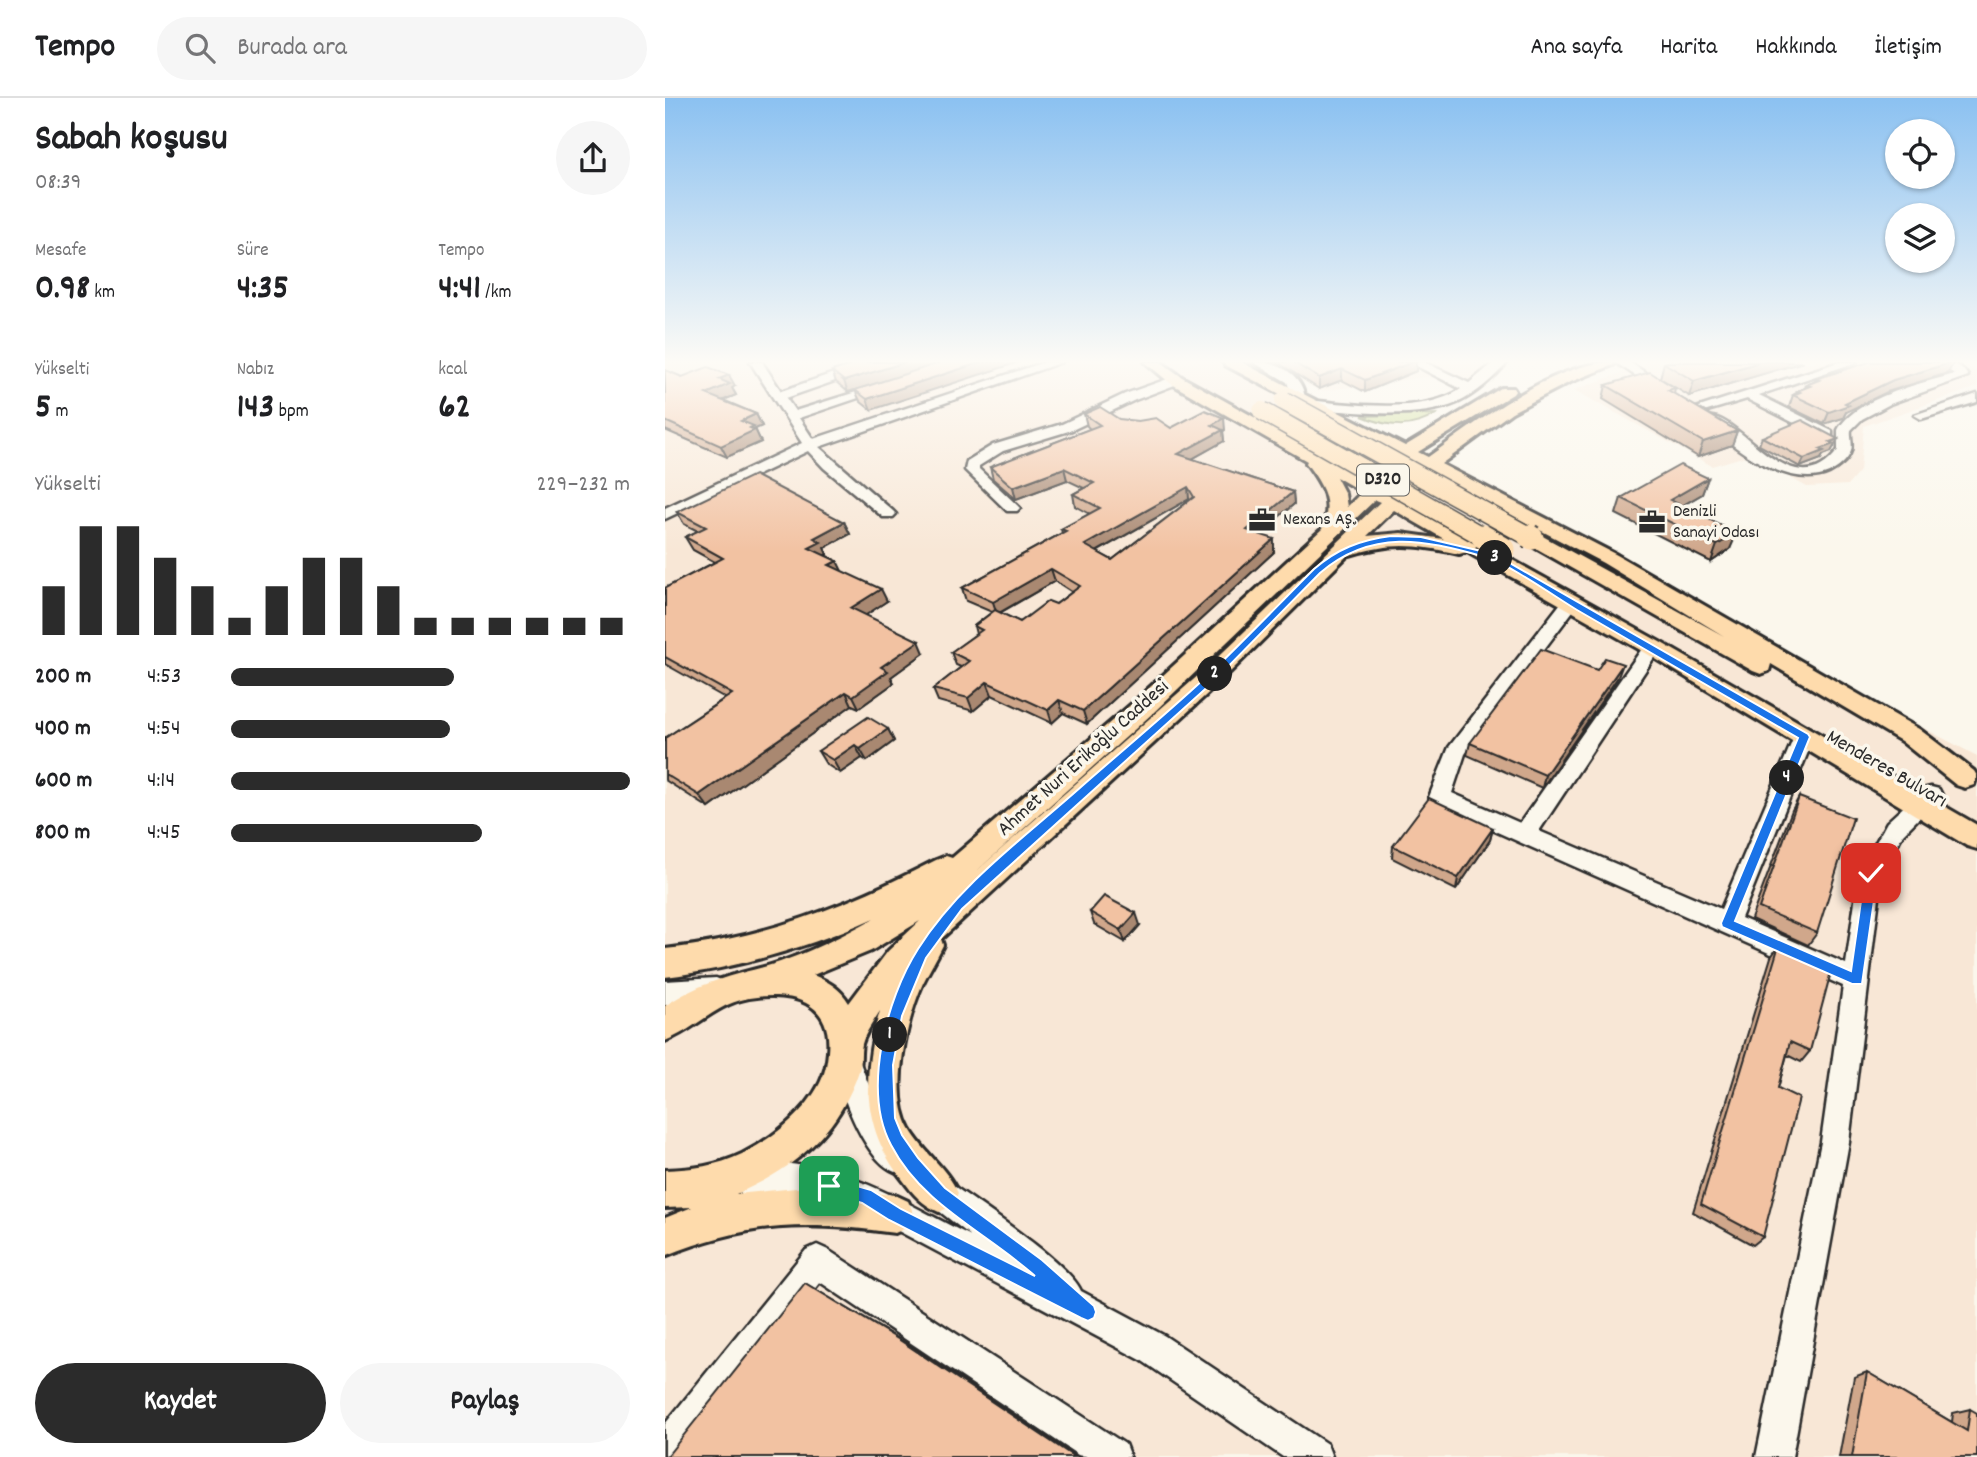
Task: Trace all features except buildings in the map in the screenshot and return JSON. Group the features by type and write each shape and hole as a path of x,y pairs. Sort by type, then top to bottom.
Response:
{"main road":[{"path":"1260,425 1426,521 1497,552 1570,603 1652,647 1804,737 1926,800 1977,838"},
{"name":"Menderes Bulvarı","path":"1286,425 1497,552 1642,632 1926,800 1977,822"},
{"name":"Menderes Bulvarı","path":"1340,425 1532,538 1973,780"},
{"path":"1352,425 1610,559 1822,681 1910,735 1973,780"},
{"path":"1356,427 1412,433 1445,425"},
{"path":"1382,496 1407,452 1446,425"},
{"path":"1382,496 1483,425"},
{"path":"1292,446 1320,450 1343,444 1356,427"},
{"path":"1472,433 1465,450 1467,464 1477,484 1489,495"},
{"path":"1310,456 1338,494 1339,509 1334,543 1403,538 1497,552"},
{"path":"1426,521 1419,509 1418,497 1426,490 1455,485 1470,486 1489,495"},
{"name":"Ahmet Nuri Erikoğlu Caddesi","path":"718,1184 763,1164 793,1141 824,1105 836,1086 845,1049 861,1009 908,950 1209,679 1334,543 1382,496"},
{"name":"Ahmet Nuri Erikoğlu Caddesi","path":"764,981 821,959 887,927 912,911 1334,543"},
{"path":"665,963 767,945 836,922 922,881 991,843"},
{"path":"939,1193 912,1164 887,1118 885,1065 895,1016 912,972 957,905"},
{"path":"665,1026 697,1003 729,989 764,981 786,981 806,985 835,1006 843,1022 845,1049"},
{"path":"665,1189 718,1184"},
{"path":"665,1206 718,1184"},
{"path":"665,1237 709,1219 777,1206 810,1204 895,1214"}],"street":[{"path":"799,425 810,445 829,466 888,514"},
{"path":"665,514 810,445 862,425"},
{"path":"1011,508 972,470 972,464 998,448 1069,425"},
{"path":"1718,425 1752,450 1797,475 1814,475 1832,466 1845,450 1843,433 1847,425"},
{"path":"1810,425 1844,443"},
{"path":"1570,603 1456,752 1440,797 1857,980"},
{"path":"1525,833 1652,647"},
{"path":"1727,923 1804,737"},
{"path":"1774,1457 1835,1142 1871,873 1895,828 1926,800"},
{"path":"665,993 729,989"},
{"path":"845,1049 856,1094 880,1140 911,1172 1036,1266 1088,1312"},
{"path":"718,1184 772,1178 865,1195 895,1214 1153,1348 1314,1457"},
{"path":"665,1452 817,1261 1112,1457"}],"shaded area":[{"path":"665,425 1344,425 1977,756 1977,1457 665,1457"},
{"path":"1638,425 1866,425 1860,471 1848,485 1807,487 1749,455 1712,466"}],"place":[{"name":"Nexans AŞ.","path":"1262,520"},
{"name":"Denizli Sanayi Odası","path":"1652,522"}],"route":[{"path":"829,1186 865,1195 895,1214 1088,1312 1036,1266 939,1193 912,1164 887,1118 885,1065 895,1016 921,954 957,905 1209,679 1317,571 1346,549 1366,542 1391,538 1421,540 1491,556 1804,737 1727,923 1857,980 1871,873"}]}
